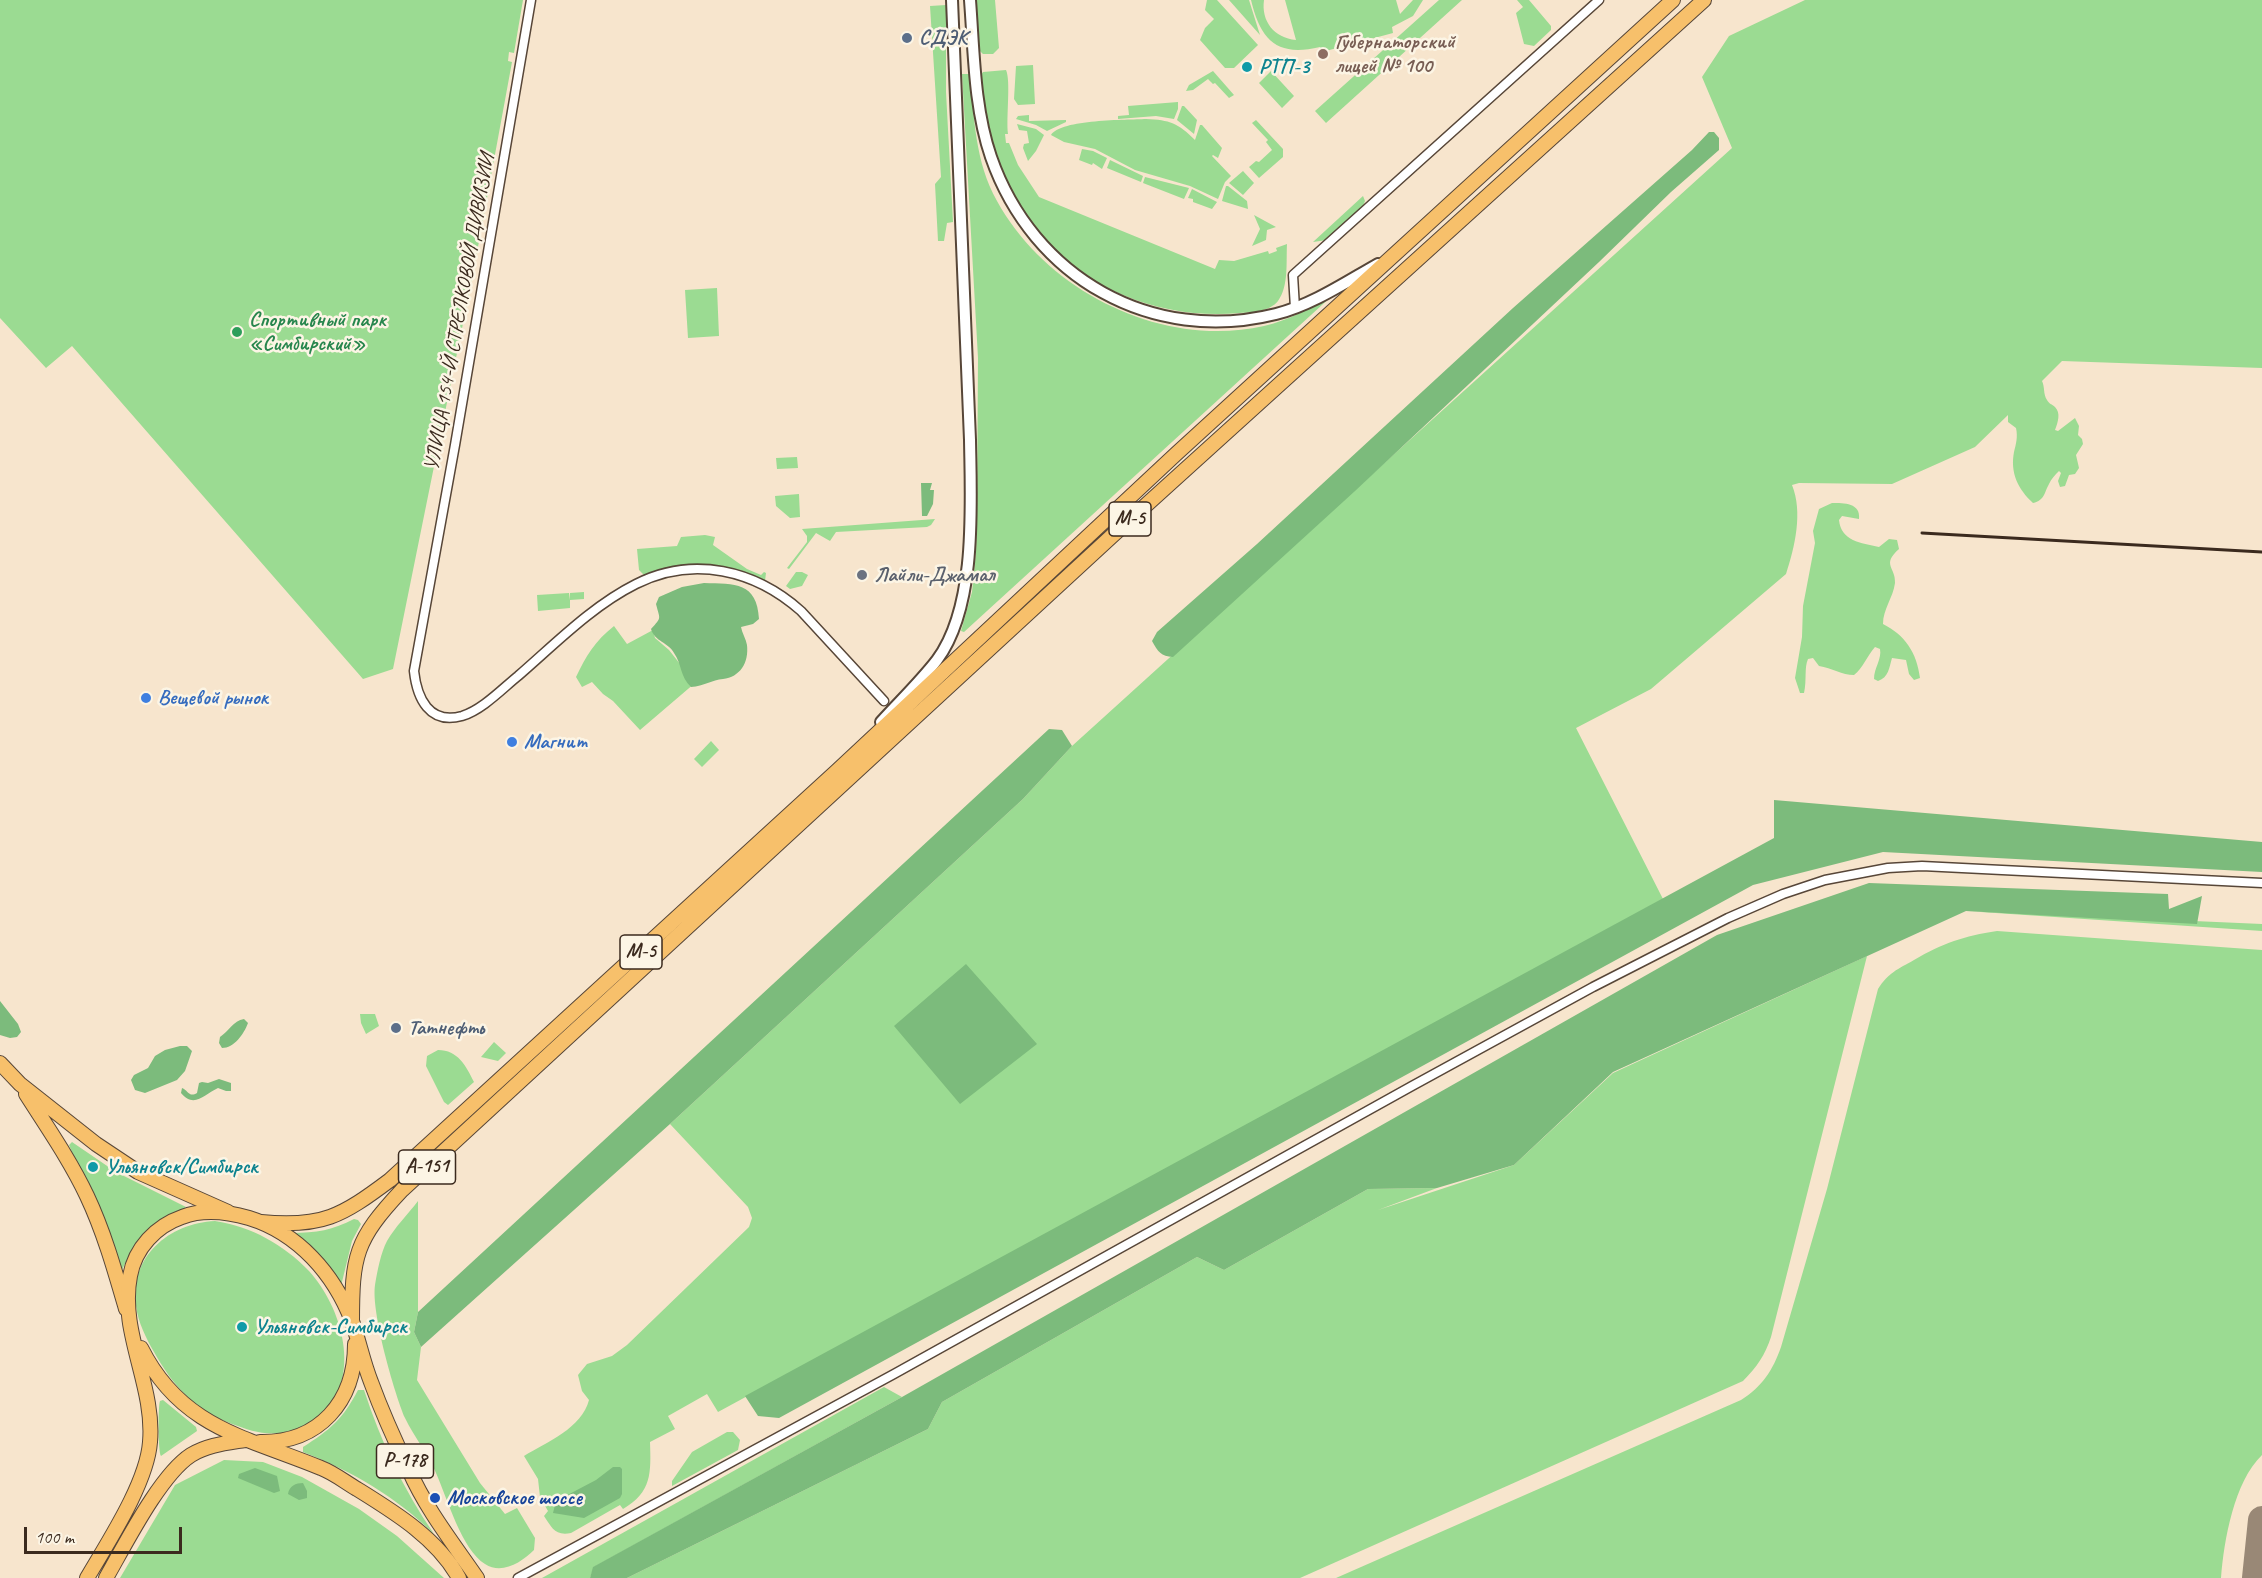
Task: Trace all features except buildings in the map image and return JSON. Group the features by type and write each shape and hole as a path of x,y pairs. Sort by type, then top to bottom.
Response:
{"main road":[{"name":"М-5","path":"560,1044 652,950 837,771 1176,454 1673,0"},
{"name":"М-5","path":"444,1132 652,950 1704,0"},
{"name":"А-151","path":"106,1578 146,1510 174,1470 193,1454 220,1444 249,1441 271,1443 297,1436 322,1423 332,1414 344,1396 355,1357 354,1266 364,1238 375,1221 402,1190 560,1044"},
{"path":"0,1063 20,1084 96,1144 138,1172 230,1213"},
{"path":"20,1084 68,1160 87,1196 102,1232 131,1324"},
{"name":"А-151","path":"261,1222 290,1225 310,1223 355,1206 390,1180 444,1132"},
{"path":"87,1578 135,1492 149,1454 148,1406 127,1294 130,1273 137,1255 147,1239 158,1229 185,1216 203,1212 230,1213"},
{"name":"Р-178","path":"230,1213 261,1222 288,1236 310,1255 326,1274 341,1298 370,1381 410,1474 446,1534 477,1578"},
{"name":"Р-178","path":"131,1324 153,1370 177,1398 216,1427 324,1469 389,1509 426,1538 453,1567 459,1578"}],"street":[{"name":"УЛИЦА 154-Й СТРЕЛКОВОЙ ДИВИЗИИ","path":"531,0 414,671 418,695 432,712 441,716 462,716 489,699 597,609 637,584 682,570 724,570 756,581 787,598 884,701"},
{"path":"837,771 938,659 954,624 965,587 971,506 970,440 959,184 957,69 952,0"},
{"path":"970,0 975,67 984,132 1000,181 1010,202 1046,251 1074,274 1115,300 1168,318 1193,321 1251,319 1295,308 1397,253"},
{"path":"1295,308 1293,275 1599,0"},
{"path":"957,69 975,67"},
{"path":"518,1578 894,1374 1197,1203 1493,1042 1728,918 1782,894 1825,880 1857,873 1922,866 2262,883"}],"green space":[{"name":"Спортивный парк «Симбирский»","path":"0,0 523,0 514,53 509,52 508,61 512,62 473,274 393,669 363,679 72,346 46,368 0,318"},
{"path":"974,0 995,0 999,48 993,54 983,54 978,49"},
{"path":"1207,0 1217,0 1258,45 1234,68 1225,68 1200,40 1205,28 1214,19 1205,10"},
{"path":"1229,0 1249,0 1260,35"},
{"path":"1251,0 1264,0 1267,21 1275,32 1288,39 1296,40 1285,0 1396,0 1400,14 1413,0 1423,0 1413,16 1392,27 1393,33 1322,52 1320,47 1292,50 1273,43 1260,26"},
{"path":"1439,0 1462,0 1326,123 1315,111"},
{"path":"1517,0 1529,0 1551,26 1551,30 1534,46 1524,44 1516,13 1523,7"},
{"path":"1805,0 2262,0 2262,368 2062,361 2042,381 2046,398 2058,412 2055,430 2058,431 2075,418 2079,426 2078,435 2083,444 2076,455 2079,468 2075,474 2069,475 2065,486 2060,487 2058,481 2061,473 2059,471 2051,480 2042,498 2033,503 2019,486 2014,474 2013,460 2017,431 2008,422 2008,415 1975,447 1892,484 1799,483 1792,485 1797,518 1795,541 1786,574 1651,689 1576,728 1663,899 718,1412 707,1394 668,1416 675,1429 650,1442 648,1481 645,1489 633,1503 623,1509 620,1505 571,1533 566,1534 554,1530 544,1516 548,1511 540,1497 538,1479 524,1456 553,1440 579,1419 589,1400 582,1391 578,1375 587,1364 612,1356 627,1345 749,1227 752,1218 748,1207 670,1124 1023,799 1072,746 1732,148 1702,77 1729,36"},
{"path":"946,5 946,92 953,222 947,223 944,241 938,241 935,184 941,177 930,6"},
{"path":"1033,65 1035,104 1018,105 1014,99 1016,66"},
{"path":"1006,70 1008,134 1005,134 1006,143 1009,143 1018,165 1039,197 1215,269 1219,260 1234,261 1268,251 1269,254 1277,251 1276,248 1287,244 1284,288 1278,301 1265,309 1240,313 1213,314 1160,307 1134,300 1110,289 1086,276 1065,260 1036,229 1018,202 1001,171 989,139 981,75 983,72"},
{"path":"1213,71 1234,95 1229,98 1208,79 1193,90 1186,91 1189,85"},
{"path":"1271,71 1294,96 1282,108 1259,83"},
{"path":"962,74 970,74 974,123 980,155 997,201 1019,233 1046,262 1077,287 1111,306 1148,321 1187,329 1226,331 1264,326 1283,320 1334,294 964,632 961,631 972,592 976,552 978,358"},
{"path":"1178,102 1174,119 1156,116 1118,119 1118,116 1129,115 1128,106"},
{"path":"1182,106 1197,120 1194,134 1177,120"},
{"path":"1029,115 1029,121 1066,120 1066,122 1047,131 1016,119 1018,116"},
{"path":"1146,119 1173,124 1195,140 1200,125 1202,125 1222,148 1218,158 1212,156 1231,176 1225,182 1218,199 1190,186 1135,170 1095,149 1064,142 1051,135 1057,130 1080,123"},
{"path":"1256,120 1283,149 1283,157 1259,178 1249,167 1256,161 1259,162 1272,150 1266,142 1268,140 1252,123"},
{"path":"1017,124 1036,129 1044,135 1028,161 1023,148 1024,144 1029,143 1027,131 1019,130"},
{"path":"1709,132 1714,132 1719,138 1719,150 1671,192 1355,491 1173,657 1158,651 1152,641 1157,632 1257,544 1513,308 1692,150"},
{"path":"1082,149 1093,151 1107,158 1102,169 1093,163 1092,165 1079,160"},
{"path":"1110,160 1143,176 1141,182 1107,168"},
{"path":"1243,171 1254,183 1243,195 1229,183"},
{"path":"1145,177 1189,188 1184,199 1143,183"},
{"path":"1226,186 1247,201 1248,209 1222,201"},
{"path":"1192,189 1217,202 1212,209 1188,198"},
{"path":"1363,196 1365,201 1362,208 1327,240 1313,242"},
{"path":"1254,215 1276,227 1267,230 1266,240 1252,246 1260,229"},
{"path":"717,288 719,336 688,338 685,290"},
{"path":"797,457 798,468 777,469 776,458"},
{"path":"921,483 932,483 930,490 934,490 933,504 927,516 922,516"},
{"path":"799,494 800,517 790,518 776,506 775,496"},
{"path":"1832,503 1851,505 1857,510 1859,519 1842,516 1839,520 1844,533 1853,540 1879,547 1889,539 1897,540 1899,549 1890,563 1895,583 1883,624 1904,639 1909,646 1920,678 1914,680 1909,674 1906,660 1892,658 1884,677 1878,681 1874,679 1880,653 1880,649 1875,647 1854,675 1819,666 1813,658 1808,659 1804,693 1800,693 1795,678 1802,637 1803,606 1815,543 1813,531 1819,509"},
{"path":"935,519 927,527 836,532 830,541 816,533 789,569 787,568 807,542 807,536 802,529"},
{"path":"705,535 715,537 713,545 747,569 761,575 766,573 765,581 746,574 664,570 644,575 639,570 637,549 677,546 681,537"},
{"path":"796,572 808,575 802,586 790,589 786,586"},
{"path":"704,583 734,585 749,592 754,598 759,619 753,624 741,627 747,652 745,663 739,672 729,678 691,687 674,653 655,637 651,629 659,618 656,604 659,597 682,587"},
{"path":"584,592 584,599 570,600 570,593"},
{"path":"569,593 570,608 538,611 537,595"},
{"path":"614,626 627,644 653,630 655,638 669,650 695,683 640,730 592,682 582,687 576,677 592,649"},
{"path":"1049,729 1062,730 1072,746 1023,799 670,1124 421,1347 414,1332 418,1312"},
{"path":"711,741 719,750 702,767 694,759"},
{"path":"1774,800 2262,842 2262,872 1883,852 1753,885 779,1418 758,1416 745,1396 1774,838"},
{"path":"1869,883 2168,894 2169,909 2202,896 2197,924 1966,911 1613,1072 1514,1165 1437,1188 1368,1189 1224,1270 1197,1257 942,1402 928,1429 627,1578 590,1578 593,1567 902,1397 1717,935"},
{"path":"1966,911 2262,924 2262,931"},
{"path":"1997,931 2262,950 2262,1455 2244,1480 2232,1512 2221,1578 1336,1578 1741,1400 1761,1384 1781,1347 1827,1189 1878,989 1894,972 1935,949 1974,935"},
{"path":"1867,956 1771,1337 1760,1361 1743,1381 1300,1578 627,1578 928,1429 942,1402 1197,1257 1224,1270 1368,1189 1437,1188 1378,1210 1514,1165 1613,1073"},
{"path":"966,964 1037,1044 960,1104 894,1026"},
{"path":"0,1001 18,1024 21,1032 17,1037 10,1038 0,1035"},
{"path":"360,1014 375,1014 379,1026 366,1034"},
{"path":"244,1019 248,1023 241,1036 231,1046 222,1048 219,1043 220,1037 234,1024"},
{"path":"494,1042 506,1053 498,1061 481,1057"},
{"path":"187,1046 192,1051 185,1071 177,1080 145,1093 135,1090 131,1080 134,1075 148,1068 155,1056 165,1050"},
{"path":"438,1050 456,1056 474,1082 448,1105 444,1102 426,1066 427,1056"},
{"path":"219,1079 231,1083 231,1091 218,1088 195,1100 186,1098 181,1093 182,1088 190,1094 197,1093 199,1083"},
{"path":"72,1142 116,1172 186,1207 146,1231 131,1251 122,1270 69,1145"},
{"path":"418,1201 418,1312 414,1332 421,1347 417,1380 480,1483 505,1514 517,1508 535,1538 534,1550 518,1563 505,1568 485,1564 462,1536 433,1466 405,1418 384,1352 376,1314 375,1285 378,1268 387,1241"},
{"path":"354,1219 361,1224 352,1241 341,1286 292,1233 324,1230"},
{"path":"215,1221 254,1232 278,1245 309,1271 331,1303 343,1343 344,1362 341,1382 334,1399 321,1414 297,1429 274,1433 256,1432 207,1412 186,1396 169,1376 143,1330 137,1312 135,1288 146,1258 168,1236 182,1228"},
{"path":"884,1387 902,1397 594,1567 590,1578 542,1578"},
{"path":"358,1390 364,1390 394,1465 412,1500 434,1534 404,1508 373,1486 303,1452 303,1447 321,1435 341,1416"},
{"path":"163,1400 196,1427 197,1431 161,1456 159,1411 160,1401"},
{"path":"727,1432 733,1432 740,1440 738,1450 672,1486 672,1481 692,1452"},
{"path":"224,1460 263,1462 302,1477 359,1509 397,1536 444,1578 120,1578 175,1485"},
{"path":"613,1467 622,1469 620,1498 584,1518 553,1513 556,1501 596,1480"},
{"path":"255,1468 277,1476 280,1491 274,1493 238,1478 239,1474"},
{"path":"303,1483 307,1491 307,1498 299,1500 288,1494 293,1486"}],"taxiway":[{"path":"2256,1578 2262,1520"}],"railway":[{"path":"1922,533 2262,552"}],"place":[{"name":"СДЭК","path":"907,38"},
{"name":"Губернаторский лицей № 100","path":"1323,54"},
{"name":"РТП-3","path":"1247,67"},
{"name":"Спортивный парк «Симбирский»","path":"237,332"},
{"name":"Лайли-Джамал","path":"862,575"},
{"name":"Вещевой рынок","path":"146,698"},
{"name":"Магнит","path":"512,742"},
{"name":"Татнефть","path":"396,1028"},
{"name":"Ульяновск/Симбирск","path":"93,1167"},
{"name":"Ульяновск-Симбирск","path":"242,1327"},
{"name":"Московское шоссе","path":"435,1498"}]}
